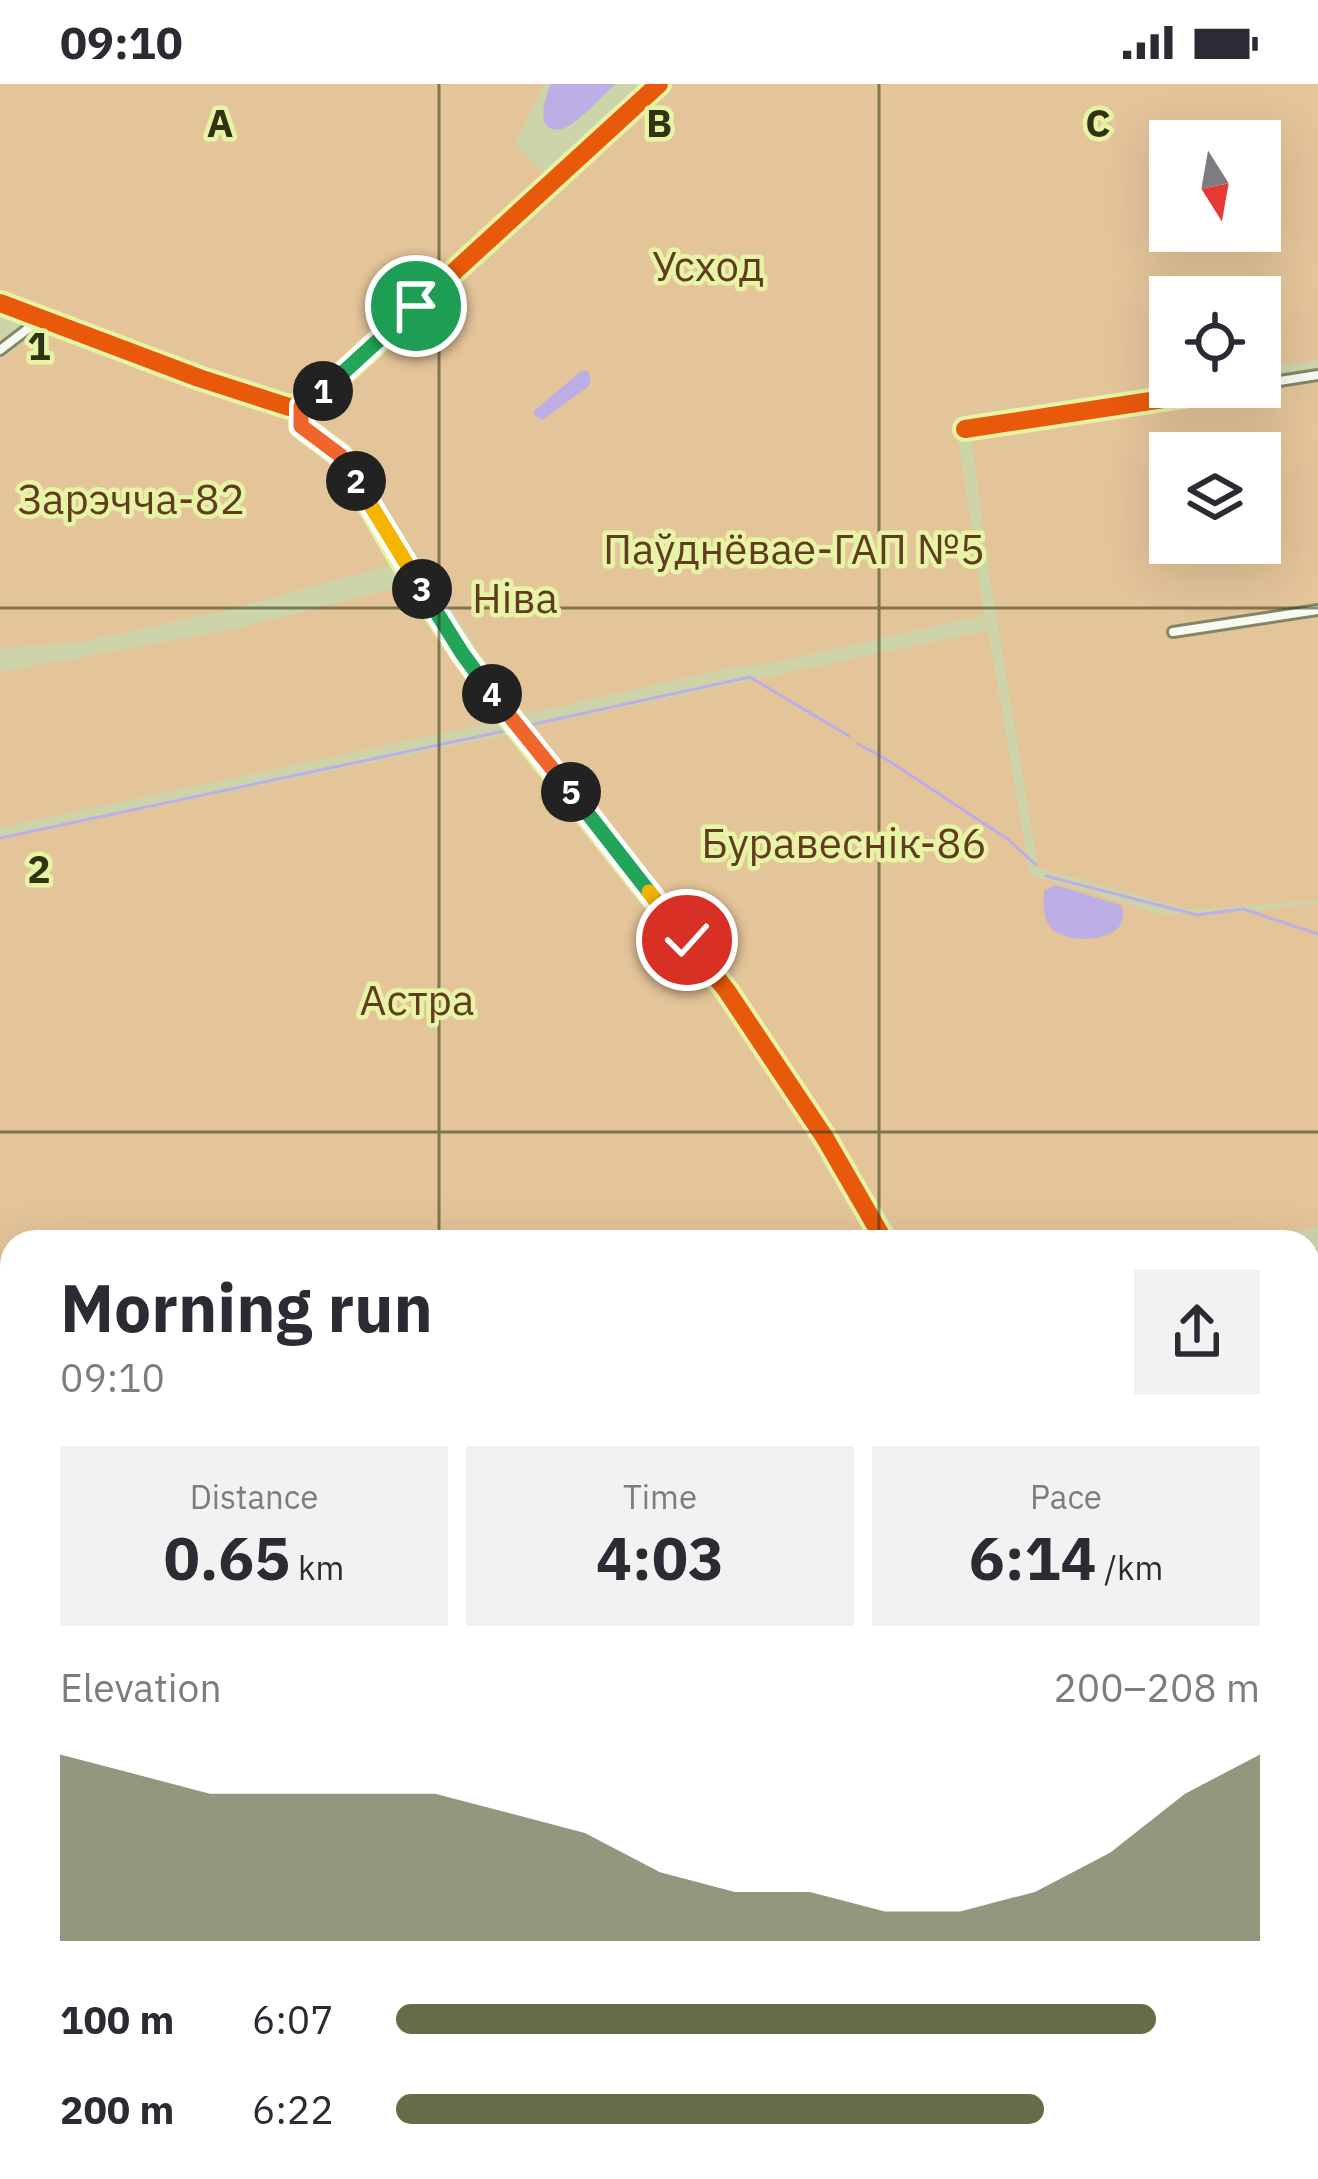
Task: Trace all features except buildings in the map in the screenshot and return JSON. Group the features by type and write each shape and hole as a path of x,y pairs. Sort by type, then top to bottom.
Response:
{"street":[{"path":"0,303 199,378 289,407 301,406 338,378 658,84"},
{"path":"0,350 40,320"},
{"path":"1281,381 1318,375"},
{"path":"965,429 1149,401"},
{"path":"301,406 301,426 341,456 462,653 727,991 825,1138 878,1230"},
{"path":"1173,632 1318,610"}],"green space":[{"path":"0,84 544,84 515,144 546,175 306,391 289,397 0,297"},
{"path":"667,84 1318,84 1318,360 1281,366 1281,276 1149,276 1149,387 955,417 984,615 521,715 349,454 307,416 464,275"},
{"name":"Зарэчча-82","path":"45,328 284,419 341,465 395,564 232,609 88,641 0,649 0,359"},
{"path":"1318,379 1318,900 1191,910 1038,868 971,436 1149,407 1281,408 1281,385"},
{"path":"412,584 505,720 0,828 0,672 238,628"},
{"name":"Буравеснік-86","path":"988,630 1031,878 1160,914 1246,912 1318,903 1318,1227 895,1230 775,1043 526,728"},
{"name":"Астра","path":"515,733 723,1000 871,1230 0,1230 0,839"}],"shaded area":[{"path":"551,84 615,84 574,122 553,129 543,113"},
{"path":"581,371 588,371 588,387 542,420 534,415 534,411"},
{"path":"1055,885 1121,905 1119,927 1098,938 1060,934 1048,924 1044,910 1044,891"}],"waterway":[{"path":"525,726 750,677 849,736"},
{"path":"0,838 509,730"},
{"path":"858,744 1009,840 1036,865"},
{"path":"1046,876 1197,915 1243,909 1318,934"}],"cycle path":[{"path":"0,303 199,378 289,407 301,406 338,378 659,84"},
{"path":"965,429 1149,401"},
{"path":"301,406 301,426 341,456 462,653 727,991 825,1138 878,1230"}],"route":[{"path":"416,306 301,406 301,426 341,456 462,653 687,940"}],"park label":[{"name":"Усход","path":"708,266"},
{"name":"Паўднёвае-ГАП №5","path":"794,549"},
{"name":"Ніва","path":"515,598"}]}
